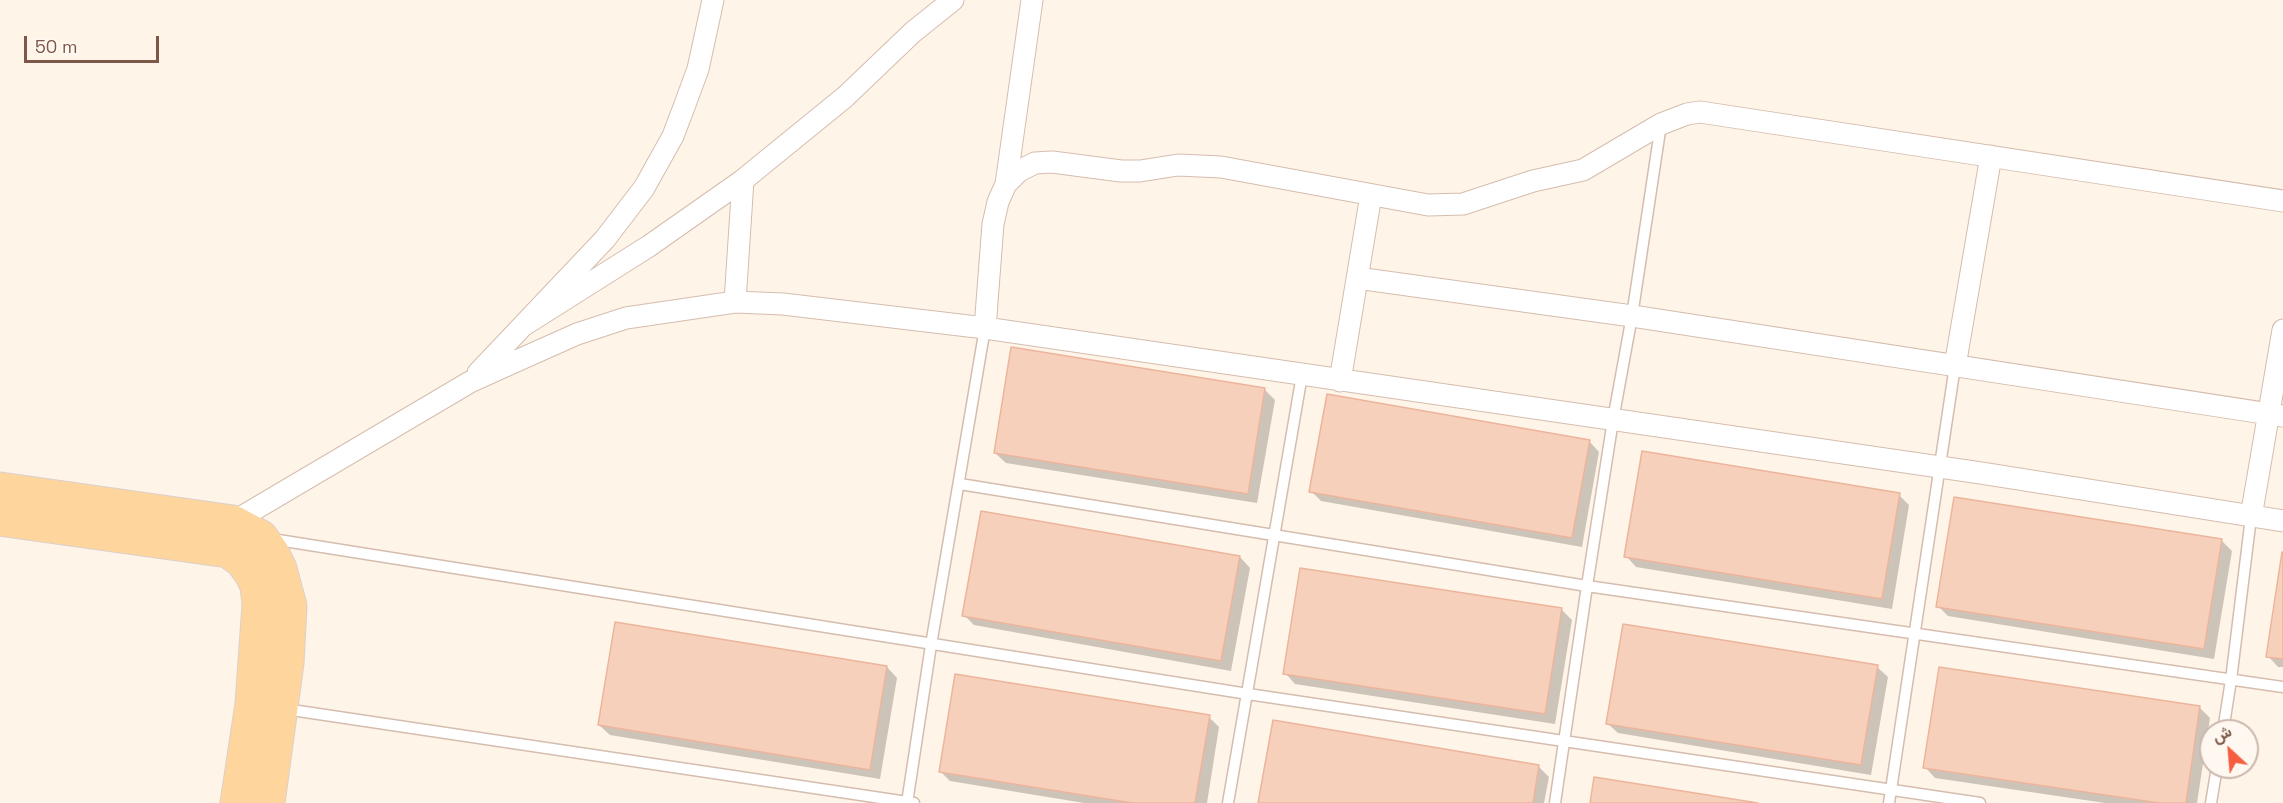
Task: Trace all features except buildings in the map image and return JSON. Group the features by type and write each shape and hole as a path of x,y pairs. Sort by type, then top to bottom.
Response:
{"main road":[{"path":"0,489 243,540 272,552 280,569 290,606 287,663 266,706 237,803"},
{"path":"0,519 243,540"},
{"path":"266,706 268,803"}],"street":[{"path":"470,382 625,216 659,163 673,136 698,69 713,0"},
{"path":"524,325 683,224 743,180 846,97 913,32 953,0"},
{"path":"985,328 993,224 998,202 1006,184 1032,0"},
{"path":"1006,184 1019,171 1035,164 1052,162 1121,171 1198,165 1221,167 1428,205 1463,204 1533,181 1583,170 1661,124 1687,114 1712,113 2283,201"},
{"path":"1955,366 1991,156"},
{"path":"735,302 743,180"},
{"path":"1340,381 1371,195"},
{"path":"1357,278 1632,316 2276,415"},
{"path":"243,540 470,382 577,334 626,318 735,302 783,304 985,328 1939,468 2283,521"},
{"path":"2251,517 2276,415 2283,330"}],"lane":[{"path":"1555,803 1587,586 1661,124"},
{"path":"266,706 909,803 931,645 985,328"},
{"path":"1889,803 1955,366"},
{"path":"1228,803 1302,375"},
{"path":"960,484 1587,586 2283,687"},
{"path":"2225,719 2251,517"},
{"path":"243,540 1564,742 1980,803"},
{"path":"2211,803 2215,779"}]}
